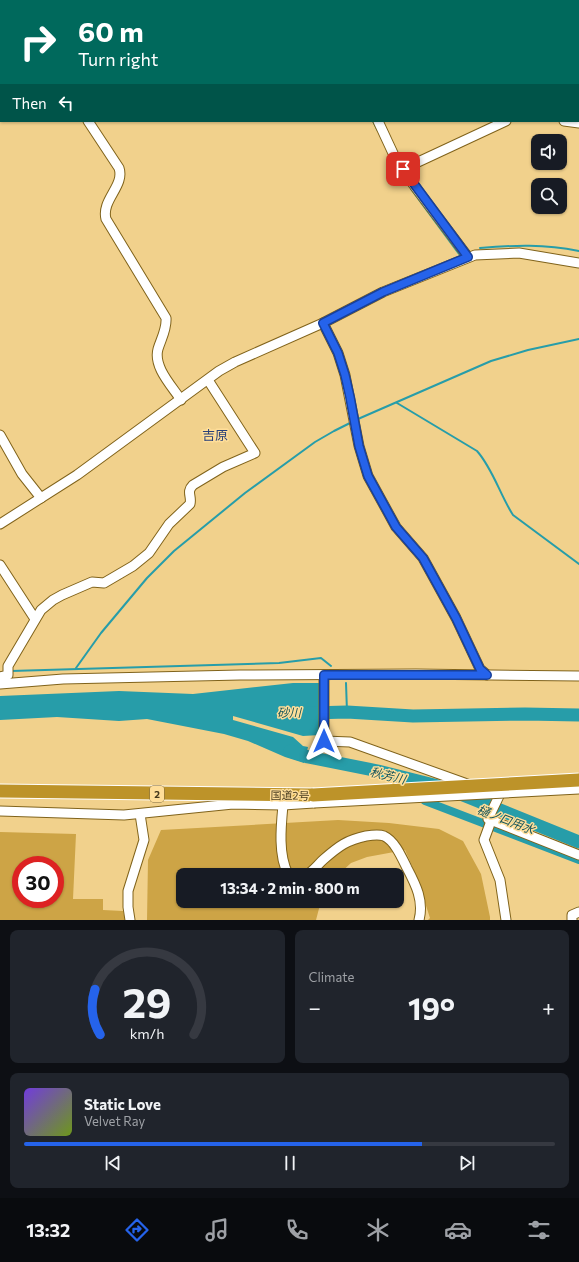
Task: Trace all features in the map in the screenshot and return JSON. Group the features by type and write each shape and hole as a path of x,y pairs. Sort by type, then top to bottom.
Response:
{"highway":[{"name":"国道2号","path":"0,791 314,799 579,780"}],"street":[{"path":"89,122 119,168 121,174 108,202 105,213 106,219 166,318 166,324 157,358 162,370 181,400"},
{"path":"378,122 395,158 468,257"},
{"path":"403,169 504,122"},
{"path":"0,524 77,475 219,371 235,362 323,323 383,292 468,257 489,253 519,253 579,263"},
{"path":"323,323 338,353 345,375 363,464 372,485 396,527 423,558 456,618 480,669 487,675"},
{"path":"5,672 35,619 41,610 52,600 92,582 104,583 142,560 149,553 169,524 190,504 191,500 188,493 189,489 193,485 223,467 255,453 208,380"},
{"path":"0,435 22,474 41,498"},
{"path":"0,565 35,619"},
{"path":"0,684 63,679 240,675 579,676"},
{"path":"324,675 324,741 350,742 421,766 499,796 579,793"},
{"path":"0,811 77,813 92,815 140,814 232,804 283,805 314,799 579,789"},
{"path":"499,796 484,840 500,880 506,920"},
{"path":"283,805 280,828 285,868"},
{"path":"130,920 128,891 144,840 140,814"},
{"path":"489,823 579,855"},
{"path":"315,868 338,847 352,839 373,834 384,836 397,850 416,886 422,911 419,920"},
{"path":"572,920 572,915 579,912"}],"shaded area":[{"path":"338,820 389,823 439,829 463,841 481,874 490,920 428,920 430,918 416,875 405,850 367,857 351,863 346,868 176,868 176,908 319,908 316,920 147,920 148,860 161,830"},
{"path":"0,832 76,834 73,899 103,899 103,910 123,911 125,920 0,920"}],"water":[{"path":"293,683 320,683 320,735 303,736 233,716 233,720 293,737 303,746 308,747 304,763 285,757 248,741 224,734 147,719 119,721 57,717 0,720 0,696 119,691 193,694"}],"waterway":[{"path":"374,122 378,131"},
{"path":"411,189 460,254"},
{"path":"480,248 530,246 554,247 579,251"},
{"path":"358,419 491,361 528,350 579,339"},
{"path":"397,403 477,451 488,466 513,515 579,564"},
{"path":"76,668 101,633 147,578 174,551 245,493 315,442 352,422"},
{"path":"11,671 279,663 321,658 331,666"},
{"path":"346,683 347,712"},
{"name":"砂川","path":"311,713 347,712 413,716 525,714 579,715"},
{"name":"秋芳川","path":"290,751 308,757 378,771 438,786"},
{"name":"秋芳川","path":"458,793 579,842"},
{"name":"樋ノ口用水","path":"425,801 579,860"}],"district":[{"name":"吉原","path":"215,435"}],"route":[{"path":"324,741 324,675 487,675 480,669 456,618 423,558 396,527 372,485 363,464 345,375 338,353 328,330 323,323 383,292 468,257 403,169"}]}
